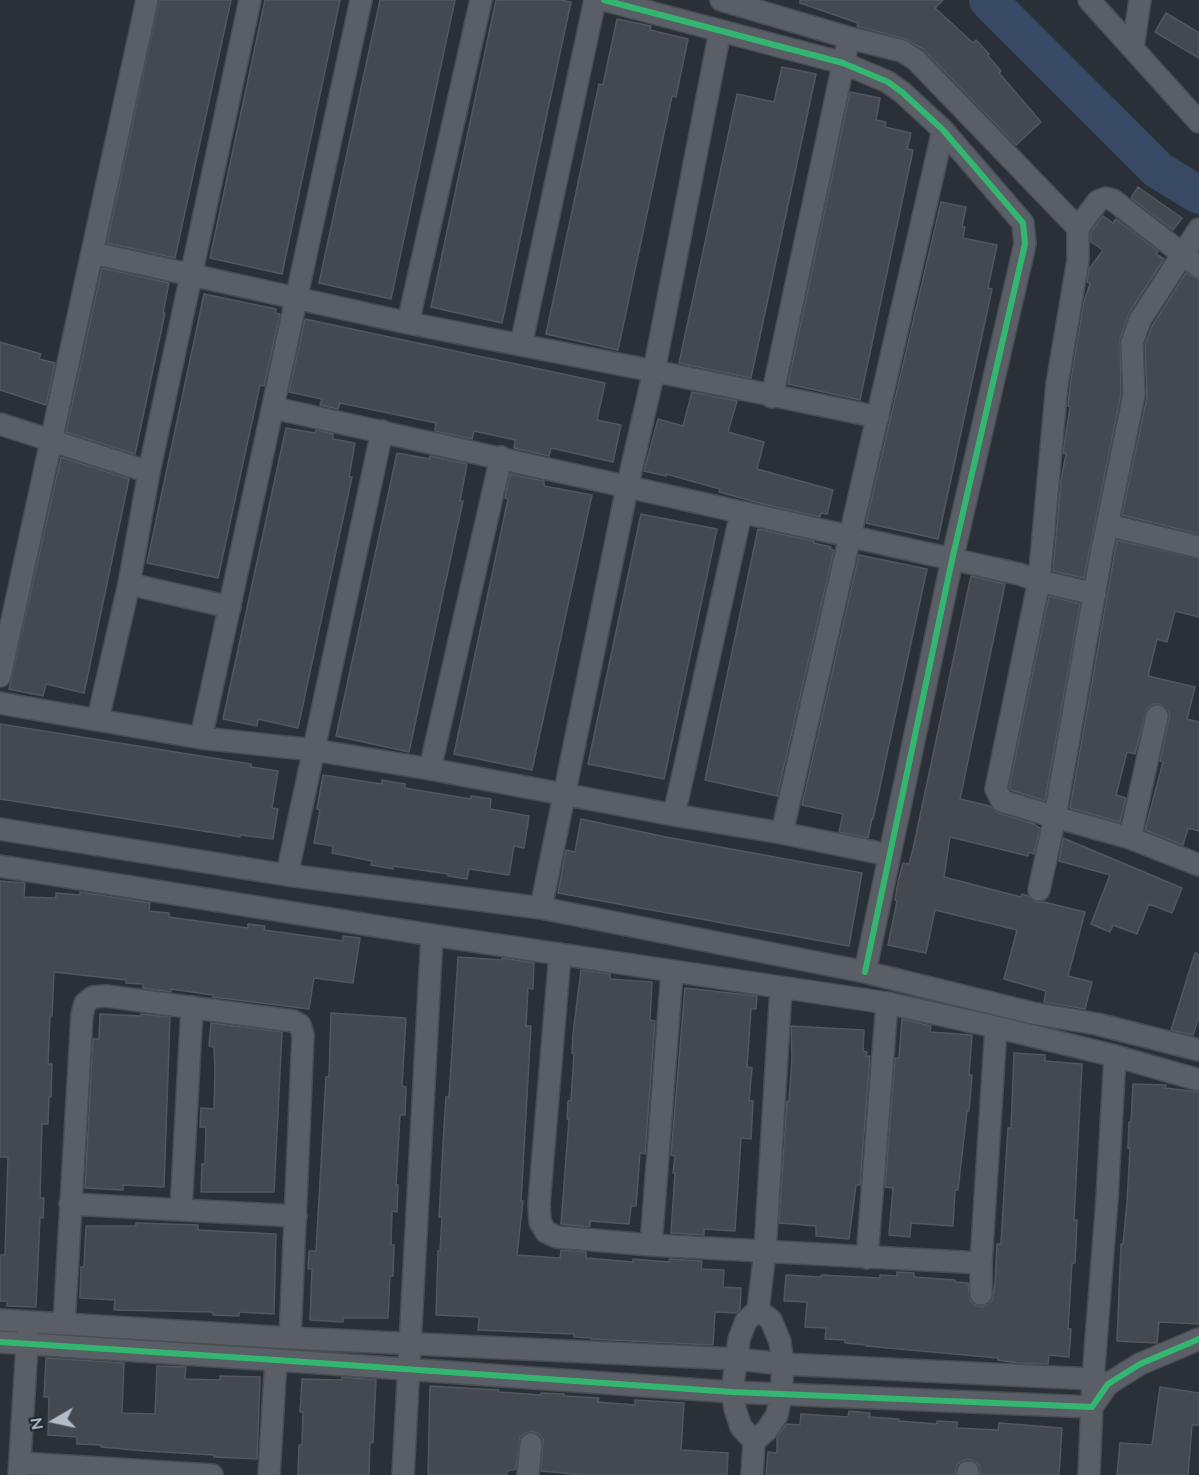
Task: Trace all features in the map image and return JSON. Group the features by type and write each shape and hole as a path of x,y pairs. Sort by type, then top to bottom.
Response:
{"street":[{"path":"0,676 147,0"},
{"path":"98,719 129,584 148,472 250,0"},
{"path":"201,738 361,0"},
{"path":"408,323 481,0"},
{"path":"521,345 595,0"},
{"path":"604,0 843,63 895,86 943,130 1023,223 1025,244 952,560 865,972"},
{"path":"721,0 902,51 936,78 1078,228"},
{"path":"1089,0 1199,122"},
{"path":"1133,47 1140,0"},
{"path":"541,908 627,488 654,371 720,31"},
{"path":"772,397 850,38"},
{"path":"782,833 943,130"},
{"path":"1023,223 1045,195"},
{"path":"1199,267 1113,200 1106,198 1098,201 1078,228 1078,260 1057,384 1039,581 996,789 1002,801 1130,838 1199,865"},
{"path":"1039,890 1055,817 1095,594 1134,396 1132,349 1135,332 1140,320 1197,232"},
{"path":"93,253 408,323 878,417"},
{"path":"274,408 1019,574 1095,594"},
{"path":"0,424 148,472"},
{"path":"287,875 382,431"},
{"path":"430,769 501,457"},
{"path":"674,815 741,513"},
{"path":"1108,525 1199,547"},
{"path":"129,584 230,607"},
{"path":"0,703 201,738 314,750 430,769 782,833 889,855"},
{"path":"1130,838 1157,716"},
{"path":"0,829 287,875 541,908 865,972 1032,1013 1097,1024 1199,1050"},
{"path":"0,866 432,936 887,1003 1115,1056 1199,1080"},
{"path":"403,1475 432,936"},
{"path":"560,954 539,1204 540,1222 546,1232 557,1237 651,1245 981,1263"},
{"path":"651,1245 672,972"},
{"path":"752,1475 754,1441 741,1427 732,1392 739,1339 746,1321 758,1310 765,1251 781,988"},
{"path":"63,1324 82,1015 85,1003 93,997 106,996 293,1021 300,1026 303,1035 290,1338"},
{"path":"867,1258 887,1003"},
{"path":"181,1210 192,1007"},
{"path":"981,1294 996,1027"},
{"path":"1089,1475 1092,1407 1100,1382 1115,1056"},
{"path":"70,1204 296,1216"},
{"path":"754,1441 766,1431 777,1415 782,1395 783,1364 780,1342 771,1320 758,1310"},
{"path":"0,1320 28,1333 276,1359 408,1370 782,1395 1092,1407"},
{"path":"0,1342 63,1324 290,1338 737,1359 783,1364 1100,1382 1199,1339"},
{"path":"28,1333 20,1469 212,1475"},
{"path":"269,1475 276,1359"},
{"path":"528,1475 531,1444"}],"building":[{"path":"159,0 231,0 175,258 107,243"},
{"path":"265,0 340,0 282,274 210,258"},
{"path":"380,0 455,0 391,299 319,283"},
{"path":"496,0 571,2 502,323 431,307"},
{"path":"800,0 943,0 935,8 973,43 976,40 1001,71 999,73 1041,122 1016,145 923,49 905,39 857,26 858,23 800,3"},
{"path":"1166,13 1199,33 1199,58 1155,32"},
{"path":"617,19 651,26 650,30 688,39 676,97 672,96 618,350 546,334 599,84 603,85"},
{"path":"782,67 816,74 751,378 679,363 737,94 774,102"},
{"path":"850,92 880,98 876,120 886,122 885,127 911,133 907,149 913,150 860,400 788,384"},
{"path":"1138,187 1182,218 1173,230 1131,198"},
{"path":"941,202 966,207 962,227 965,227 963,238 997,245 988,288 992,289 938,539 866,523"},
{"path":"1103,216 1113,223 1116,219 1158,251 1156,254 1164,259 1129,313 1120,339 1121,394 1084,578 1053,571 1061,480 1066,454 1063,453 1070,407 1068,406 1070,386 1084,301 1090,284 1087,282 1089,269 1103,250 1091,242 1091,232"},
{"path":"102,268 169,283 163,313 165,313 135,454 66,432"},
{"path":"1186,273 1199,280 1199,534 1122,515 1147,397 1145,345 1152,326"},
{"path":"204,294 276,309 275,313 280,314 264,386 260,385 218,578 147,563"},
{"path":"305,319 605,383 597,420 621,425 613,462 551,448 549,456 514,448 515,440 474,431 472,439 435,431 436,423 340,403 338,409 320,405 322,399 289,392"},
{"path":"0,342 41,354 39,359 55,363 46,405 0,390"},
{"path":"692,392 737,401 728,432 764,442 757,469 833,490 827,514 821,513 820,517 763,504 666,474 666,476 644,471 658,419 683,426"},
{"path":"286,428 315,433 316,430 333,434 333,439 355,443 349,477 352,477 298,728 258,719 257,726 223,719"},
{"path":"397,453 430,459 430,456 467,464 460,501 463,501 409,752 336,736"},
{"path":"61,457 129,479 84,693 46,684 43,696 9,689"},
{"path":"510,474 544,481 544,486 592,495 532,770 454,754 508,499 505,498"},
{"path":"641,514 717,529 664,779 588,764"},
{"path":"758,529 814,541 814,543 831,547 830,549 834,550 777,796 705,780"},
{"path":"1117,540 1199,559 1199,617 1175,611 1167,642 1157,639 1148,676 1195,687 1187,719 1199,722 1199,831 1188,828 1183,845 1145,830 1163,762 1160,761 1169,719 1169,712 1160,704 1153,704 1147,708 1135,754 1127,752 1116,795 1126,798 1120,822 1070,808"},
{"path":"859,555 927,569 868,838 839,832 843,814 802,805"},
{"path":"971,576 1005,584 960,799 990,806 998,813 1040,828 1034,854 1029,852 1028,856 950,837 944,877 1021,897 1022,894 1036,902 1085,912 1068,976 1092,982 1085,1009 1044,1002 1046,991 1004,979 1017,930 935,910 926,953 888,945 897,901 895,900 898,882 903,863 909,864 913,849"},
{"path":"1049,596 1080,604 1045,801 1011,790 1009,787"},
{"path":"0,724 251,764 251,767 278,771 272,808 278,809 273,839 240,835 240,837 0,799"},
{"path":"323,775 382,784 382,780 405,784 405,788 471,799 471,796 491,799 490,809 529,816 524,848 514,846 509,875 469,869 467,879 448,876 448,874 371,865 372,861 332,853 333,846 314,843"},
{"path":"581,819 862,873 849,946 558,893 566,850 575,852"},
{"path":"1063,838 1182,888 1172,913 1149,904 1137,934 1113,925 1110,932 1091,924 1110,875 1059,861"},
{"path":"0,881 25,883 24,897 56,898 56,893 80,895 80,892 150,903 149,911 169,913 169,917 248,928 248,924 265,926 264,930 343,941 343,936 360,938 353,983 314,978 309,1009 213,997 213,995 171,989 171,992 143,988 143,984 126,983 126,980 54,972 48,1064 52,1064 51,1097 49,1097 48,1124 42,1124 40,1198 44,1198 43,1218 40,1217 36,1307 7,1306 7,1301 0,1301 0,1255 5,1255 8,1157 0,1157"},
{"path":"1195,953 1199,954 1199,1017 1193,1035 1171,1030"},
{"path":"458,957 502,960 502,958 534,963 533,989 528,988 526,1026 531,1026 521,1201 523,1201 517,1255 560,1258 561,1250 586,1252 586,1258 633,1262 633,1259 668,1262 670,1259 702,1261 701,1269 724,1270 723,1287 741,1288 740,1309 736,1313 715,1312 713,1345 591,1339 574,1337 574,1334 478,1330 479,1317 436,1315 438,1251 440,1251 442,1217 439,1217 444,1127 446,1097 449,1097"},
{"path":"581,970 610,974 610,979 652,982 650,1020 655,1021 645,1154 640,1153 636,1206 631,1206 629,1224 590,1221 588,1227 561,1224 569,1119 567,1119 568,1101 571,1101 573,1034"},
{"path":"685,988 757,996 756,1009 751,1009 747,1067 752,1068 749,1101 753,1101 751,1139 741,1138 735,1231 704,1229 704,1235 671,1233 675,1156 671,1155"},
{"path":"331,1013 406,1018 402,1086 406,1087 405,1115 400,1115 396,1185 398,1185 397,1212 392,1211 393,1276 390,1276 388,1318 343,1318 343,1322 310,1320 312,1269 308,1269 309,1251 316,1251 326,1077 329,1077"},
{"path":"100,1014 170,1017 164,1187 123,1185 123,1190 85,1188 93,1039 99,1039"},
{"path":"902,1019 931,1026 930,1032 972,1035 969,1111 967,1111 958,1190 955,1190 953,1226 911,1223 910,1237 889,1235 893,1188 885,1187 895,1058 899,1058"},
{"path":"211,1023 282,1032 274,1192 201,1192 202,1164 205,1164 206,1127 200,1127 201,1108 214,1109 214,1047 209,1046"},
{"path":"791,1026 864,1030 863,1051 867,1052 866,1056 870,1056 860,1185 856,1185 849,1239 816,1236 816,1226 779,1223 792,1059"},
{"path":"1014,1053 1045,1055 1045,1061 1082,1064 1074,1220 1077,1220 1075,1263 1072,1263 1068,1329 1071,1329 1069,1357 1049,1355 1048,1364 1017,1363 998,1360 998,1358 866,1346 845,1343 845,1340 825,1339 826,1328 805,1327 807,1302 784,1301 786,1275 880,1278 880,1275 897,1276 897,1272 914,1273 914,1277 968,1283 970,1300 975,1305 982,1307 992,1301 997,1244 1001,1244 1008,1128 1011,1128"},
{"path":"1133,1084 1166,1085 1165,1088 1199,1092 1199,1324 1159,1322 1157,1343 1117,1341 1121,1244 1123,1244 1127,1203 1129,1122 1131,1122"},
{"path":"136,1223 198,1225 198,1230 276,1234 274,1314 239,1312 239,1316 213,1315 213,1312 114,1310 115,1300 80,1298 86,1226 136,1226"},
{"path":"46,1358 124,1363 122,1413 155,1414 157,1366 186,1367 185,1379 220,1380 220,1376 260,1377 257,1459 101,1447 101,1445 77,1444 77,1437 48,1435 49,1397 44,1397"},
{"path":"342,1377 376,1380 369,1475 298,1475 299,1445 302,1445 303,1412 300,1412 302,1379 342,1380"},
{"path":"430,1386 541,1395 541,1393 564,1394 564,1396 599,1398 598,1402 635,1405 635,1400 684,1403 681,1450 728,1453 727,1475 583,1475 541,1471 543,1439 532,1431 520,1437 516,1469 507,1471 507,1475 428,1475"},
{"path":"1160,1387 1199,1393 1199,1425 1192,1425 1188,1475 1117,1475 1120,1443 1152,1445"},
{"path":"849,1411 870,1413 869,1417 899,1419 899,1421 937,1424 937,1421 957,1422 957,1428 998,1430 999,1423 1062,1428 1059,1475 981,1475 979,1465 969,1459 957,1465 955,1475 766,1475 768,1452 777,1453 777,1437 786,1424 800,1425 801,1414 848,1417"}],"waterway":[{"path":"988,0 1158,170 1199,195"}],"cycle path":[{"path":"604,0 843,63 888,82 943,130 1023,223 1025,244 952,560 865,972"},
{"path":"0,1342 732,1392 1092,1407 1108,1384 1140,1364 1199,1339"}]}
